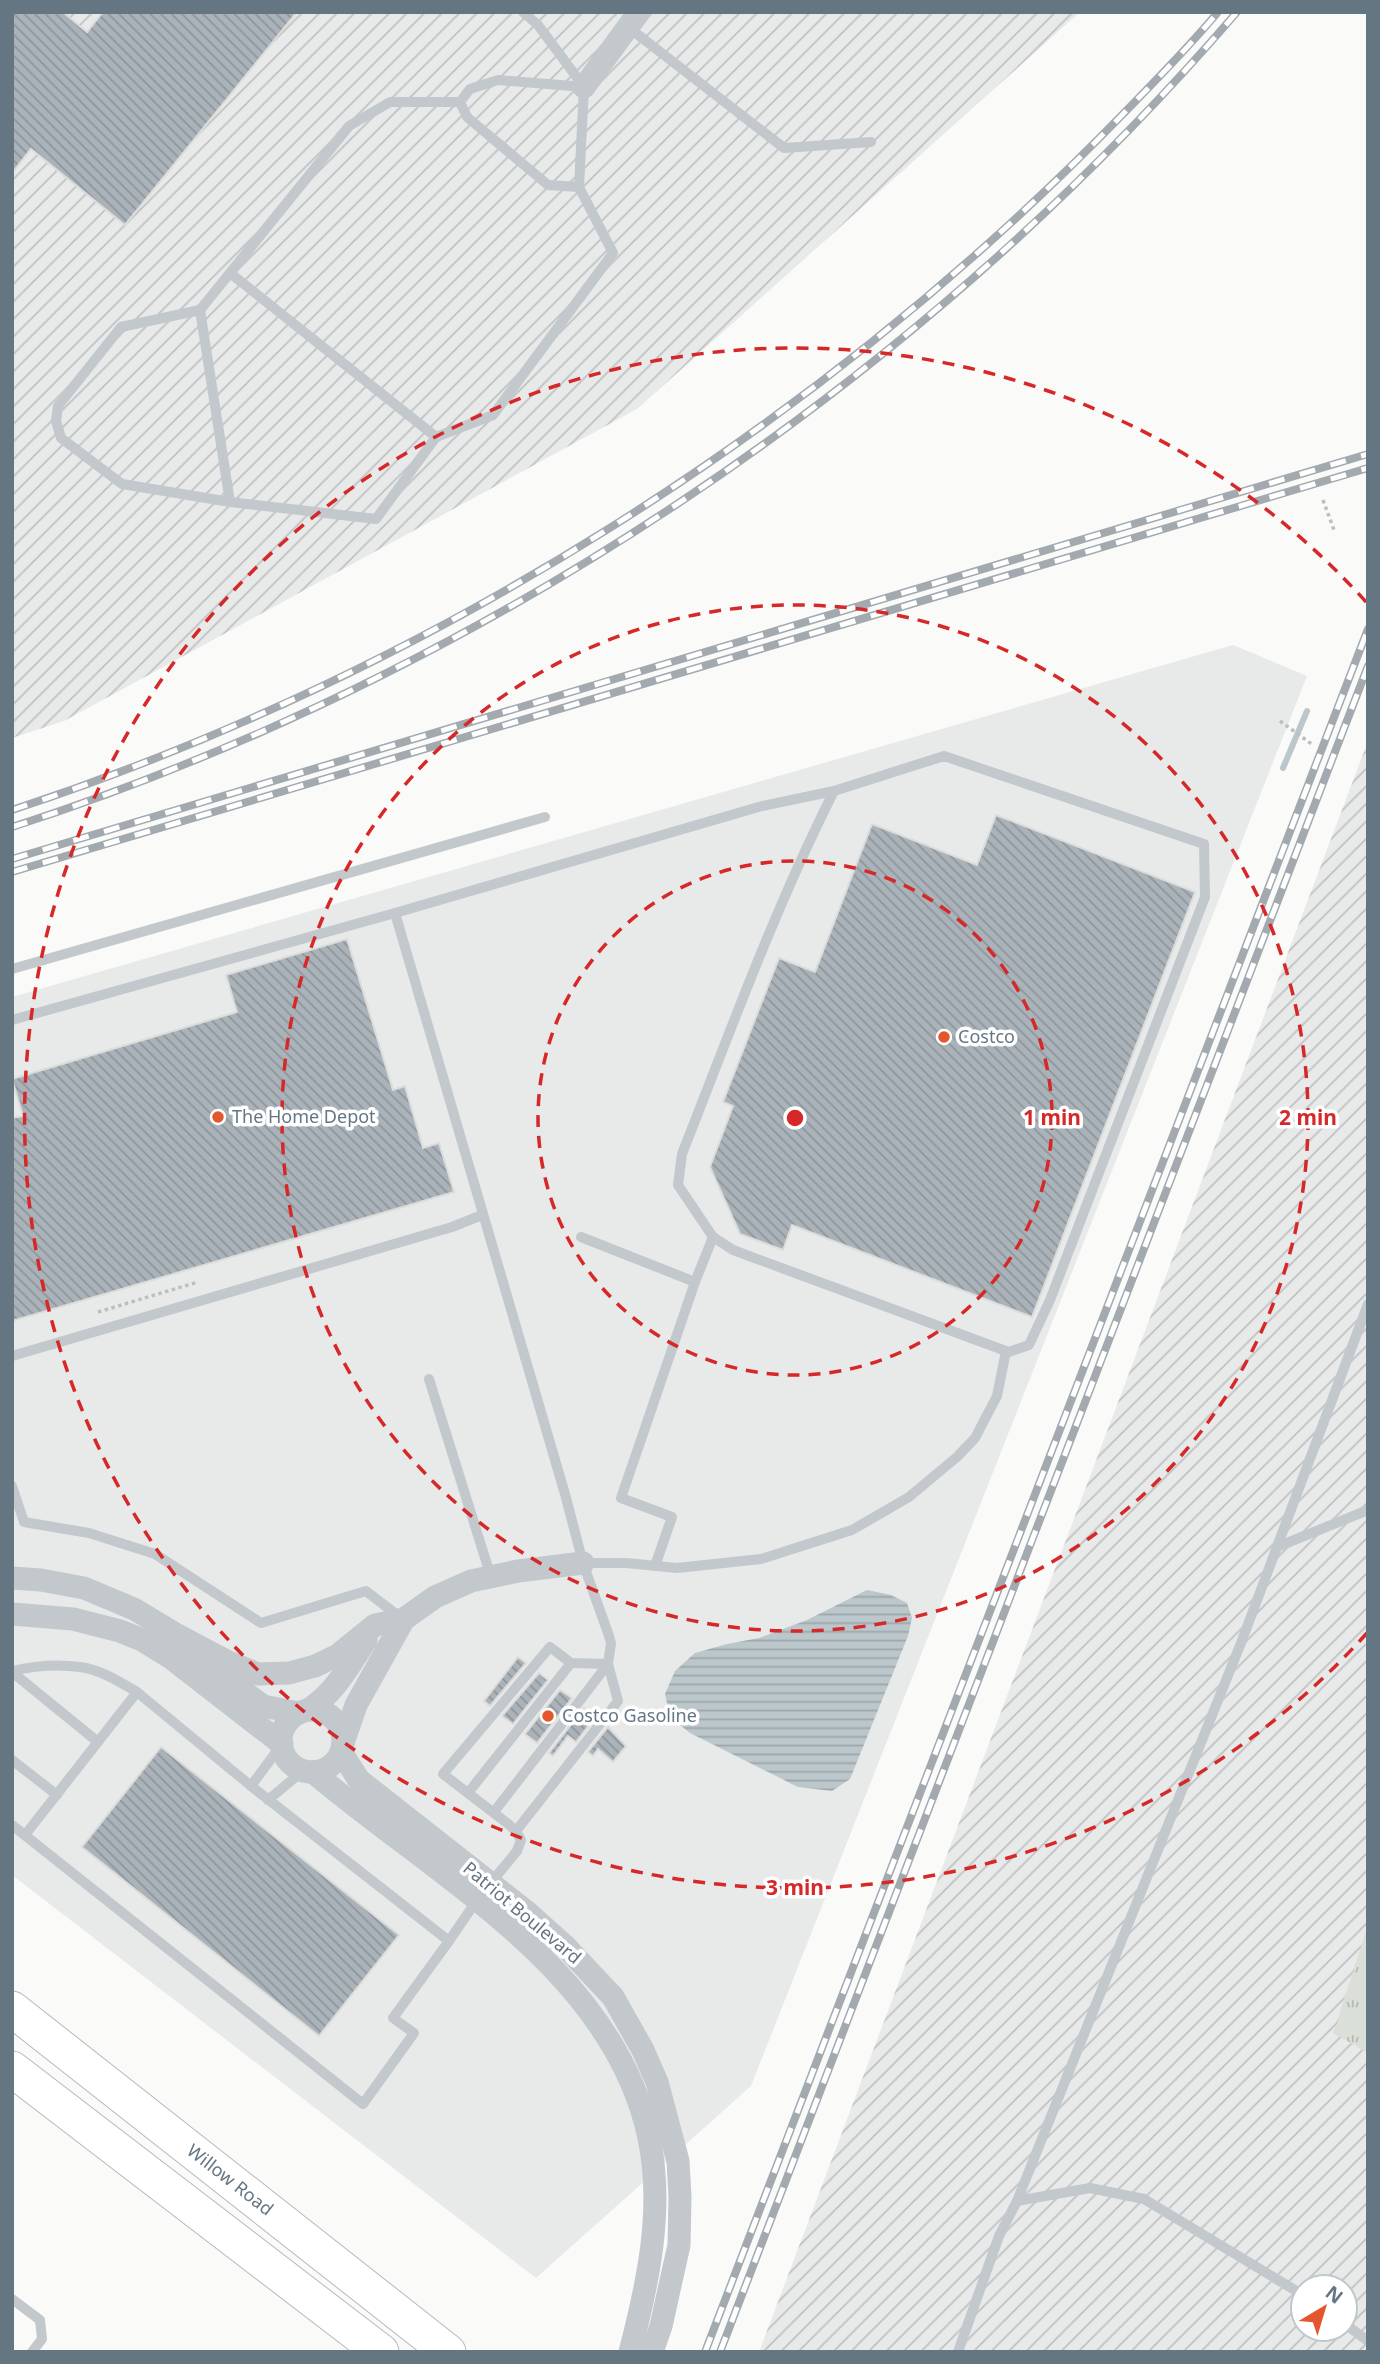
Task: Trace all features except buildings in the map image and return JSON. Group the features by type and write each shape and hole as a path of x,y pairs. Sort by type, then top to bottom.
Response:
{"main road":[{"name":"Willow Road","path":"12,2009 448,2352"},
{"path":"12,2069 382,2352"}],"street":[{"path":"584,87 633,20"},
{"path":"179,1636 228,1662 258,1674 289,1674 338,1655 375,1625 404,1619 435,1597 471,1581 518,1571 583,1563"},
{"name":"Patriot Boulevard","path":"12,1578 84,1588 134,1609 179,1636 205,1663 263,1706 304,1712 317,1710 334,1718 342,1734 342,1748 359,1780 483,1892 538,1954 572,1987 613,2046 634,2087 649,2138 654,2189 654,2227 649,2271 630,2352"},
{"name":"Patriot Boulevard","path":"12,1614 73,1619 120,1631 142,1640 171,1658 282,1744 289,1761 309,1771 564,1945 613,1997 643,2050 657,2082 678,2161 679,2245 661,2326 652,2352"},
{"path":"309,1771 330,1766 342,1748 356,1705 404,1619"},
{"path":"282,1744 285,1726 320,1703 335,1687 375,1625"}],"lane":[{"path":"460,102 390,102 349,126 200,310 121,327 58,406 56,421 61,438 122,484 230,502 376,519 436,437 493,415 613,253 579,187 584,87 538,25 523,12"},
{"path":"633,20 784,148 871,142"},
{"path":"460,102 470,89 498,80 584,87"},
{"path":"460,102 467,117 548,185 579,187"},
{"path":"230,273 436,437"},
{"path":"200,310 230,502"},
{"path":"12,1020 395,913 762,806 834,791 944,756 1204,844 1205,897 1055,1287 1029,1345 1006,1353"},
{"path":"834,791 765,942 681,1154 678,1185 713,1237 733,1250 1006,1353"},
{"path":"12,969 545,817"},
{"path":"395,913 583,1563 611,1643 608,1664 618,1701 516,1831"},
{"path":"12,1356 452,1227 482,1215"},
{"path":"581,1237 695,1282"},
{"path":"655,1566 673,1517 621,1498 713,1237"},
{"path":"958,2352 999,2236 1017,2201 1210,1720 1368,1304"},
{"path":"583,1563 677,1567 761,1559 852,1530 909,1497 975,1438 997,1396 1006,1353"},
{"path":"429,1379 491,1577"},
{"path":"12,1486 24,1522 89,1533 155,1554 261,1623 366,1591 404,1619"},
{"path":"1277,1546 1368,1510"},
{"path":"12,1825 363,2104 414,2033 393,2018 483,1892 517,1851 521,1840 516,1831 494,1812 443,1774 550,1647 571,1663 608,1664"},
{"path":"468,1793 571,1663"},
{"path":"494,1812 608,1664"},
{"path":"12,1672 28,1667 82,1667 137,1692 268,1800 449,1941"},
{"path":"12,1672 98,1742"},
{"path":"25,1835 137,1692"},
{"path":"251,1786 282,1744"},
{"path":"12,1760 57,1795"},
{"path":"268,1800 309,1771"},
{"path":"1017,2201 1090,2189 1144,2199 1289,2287"},
{"path":"12,2299 40,2319 42,2339 32,2352"}],"path":[{"path":"1323,500 1334,530"},
{"path":"1280,721 1313,745"},
{"path":"92,1314 198,1282"}],"shaded area":[{"path":"12,12 1080,12 637,409 64,721 12,738"},
{"path":"1233,645 1307,676 751,2086 536,2278 12,1875 12,997"},
{"path":"1368,741 1368,2352 759,2352"},
{"path":"867,1590 891,1595 907,1603 912,1618 908,1636 850,1779 832,1791 798,1787 690,1733 670,1717 665,1694 675,1671 695,1653 759,1638 807,1620"}],"green space":[{"path":"1368,1925 1368,2053 1333,2033"}],"waterway":[{"path":"1283,768 1307,711"}],"railway":[{"path":"12,810 166,754 318,688 466,613 609,528 747,436 880,336 1005,228 1123,114 1218,12"},
{"path":"12,827 186,764 355,688 520,601 680,502 832,394 976,275 1112,148 1237,12"},
{"path":"12,859 1368,454"},
{"path":"12,872 1368,468"},
{"path":"705,2352 1368,629"},
{"path":"720,2352 1368,666"}],"place":[{"name":"Costco","path":"944,1037"},
{"name":"The Home Depot","path":"218,1117"},
{"name":"Costco Gasoline","path":"548,1716"}]}
